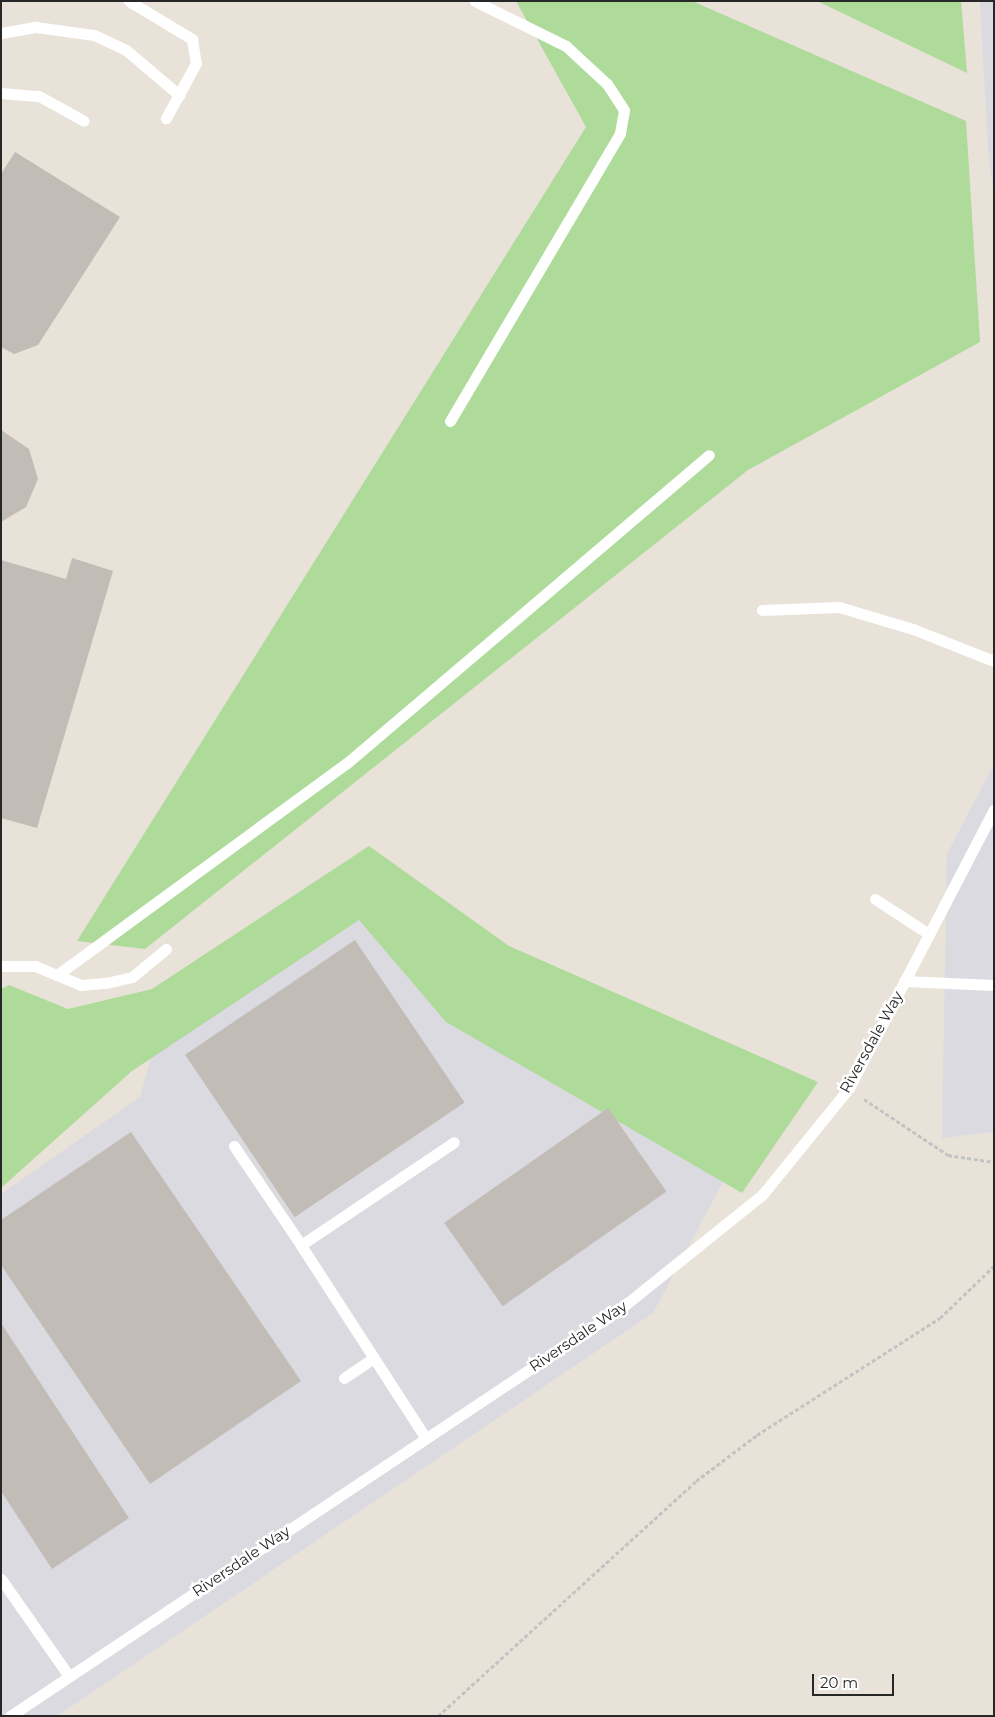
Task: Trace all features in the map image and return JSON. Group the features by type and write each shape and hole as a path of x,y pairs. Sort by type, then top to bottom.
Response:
{"lane":[{"path":"129,1 192,39 196,63 166,118"},
{"path":"450,421 620,133 624,110 607,84 566,46 476,1"},
{"path":"1,33 36,27 94,35 126,50 179,95"},
{"path":"1,93 39,96 84,121"},
{"path":"57,975 347,763 709,455"},
{"path":"762,610 839,606 912,628 994,661"},
{"name":"Riversdale Way","path":"10,1716 425,1437 620,1309 762,1194 849,1088 994,810"},
{"path":"875,899 929,934"},
{"path":"1,966 36,966 81,985 132,977 166,949"},
{"path":"904,981 994,985"},
{"path":"301,1245 454,1142"},
{"path":"234,1146 301,1245 425,1437"},
{"path":"344,1378 374,1358"},
{"path":"1,1579 69,1676"}],"path":[{"path":"849,1088 948,1155 994,1162"},
{"path":"438,1716 696,1481 757,1435 940,1318 994,1266"}],"shaded area":[{"path":"980,1 994,1 994,200 988,148"},
{"path":"994,764 994,1132 942,1138 947,854"},
{"path":"359,907 738,1154 653,1313 57,1716 1,1716 1,1194 140,1097 154,1047"}],"green space":[{"path":"516,1 692,1 966,121 980,342 748,470 145,949 77,941 586,127"},
{"path":"817,1 961,1 967,73"},
{"path":"369,846 509,946 818,1082 742,1193 446,1022 359,920 132,1071 1,1188 1,989 9,985 68,1009 152,989"}],"building":[{"path":"15,152 120,217 38,345 14,354 1,347 1,174"},
{"path":"1,430 29,449 38,479 26,507 1,522"},
{"path":"72,558 113,571 37,828 1,818 1,560 66,579"},
{"path":"355,940 465,1102 295,1217 185,1055"},
{"path":"608,1108 667,1192 503,1306 444,1223"},
{"path":"131,1132 301,1381 150,1484 1,1265 1,1220"},
{"path":"1,1323 129,1518 52,1569 1,1491"}]}
